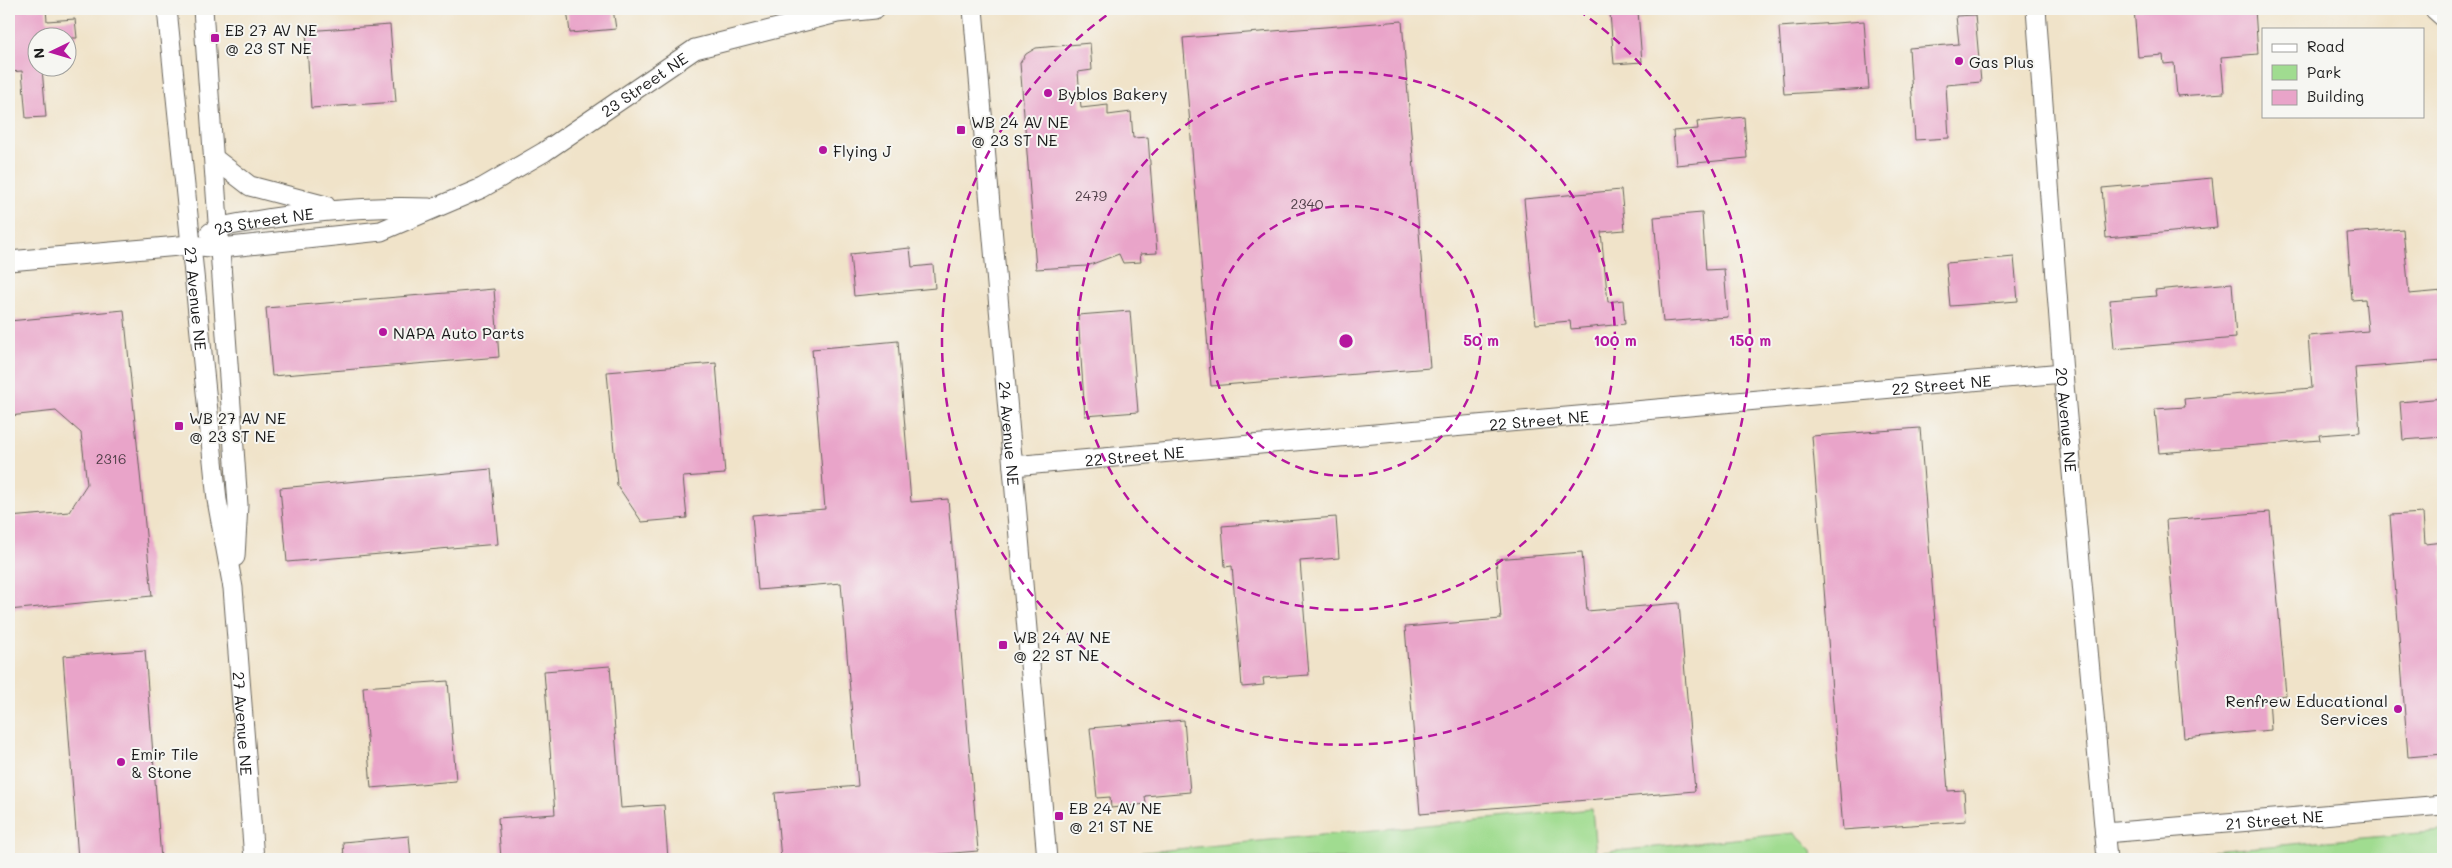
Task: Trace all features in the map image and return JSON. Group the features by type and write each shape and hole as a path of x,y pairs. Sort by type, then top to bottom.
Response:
{"street":[{"name":"27 Avenue NE","path":"167,9 217,500 233,588 254,859"},
{"name":"27 Avenue NE","path":"204,9 238,505 233,588"},
{"name":"23 Street NE","path":"9,262 190,244 221,248 381,231 482,188 544,152 695,49 837,13 875,9"},
{"name":"24 Avenue NE","path":"973,9 1047,859"},
{"name":"20 Avenue NE","path":"2036,9 2063,373 2107,859"},
{"path":"2434,9 2443,17"},
{"path":"215,159 250,186 339,210"},
{"name":"23 Street NE","path":"190,244 220,227 293,214 380,206 433,208"},
{"name":"22 Street NE","path":"1013,466 2063,373"},
{"name":"21 Street NE","path":"2104,833 2443,806"}],"green space":[{"path":"1592,809 1596,853 1794,833 1812,850 1813,859 1073,859"},
{"path":"2443,831 2443,859 2130,859 2131,858"}],"building":[{"path":"9,9 46,9 47,21 75,19 76,28 28,28 28,78 43,78 46,117 26,118 22,71 9,72"},
{"path":"567,9 613,9 616,29 570,33"},
{"path":"2134,9 2255,9 2258,54 2221,57 2224,93 2177,96 2174,63 2164,64 2163,55 2138,57"},
{"path":"1638,11 1642,62 1614,64 1610,13"},
{"path":"1975,15 1981,82 1946,85 1949,138 1915,140 1909,48 1959,44 1956,16"},
{"path":"1402,21 1430,368 1211,386 1183,38"},
{"path":"1864,21 1869,89 1784,94 1779,27"},
{"path":"390,25 396,102 311,108 306,31"},
{"path":"1090,43 1092,70 1078,72 1081,108 1108,105 1108,115 1131,112 1133,138 1148,137 1157,253 1140,254 1141,262 1123,263 1119,254 1087,266 1036,269 1020,63 1026,54 1036,48"},
{"path":"1744,117 1747,158 1676,165 1673,131 1698,129 1697,122"},
{"path":"2212,178 2217,228 2106,238 2102,188"},
{"path":"1621,190 1625,230 1601,232 1608,302 1623,300 1625,324 1571,329 1570,321 1536,324 1524,199"},
{"path":"1702,213 1706,270 1724,269 1728,317 1663,322 1654,217"},
{"path":"2403,229 2409,294 2443,291 2443,361 2355,368 2360,432 2319,435 2320,440 2159,453 2155,409 2185,407 2184,399 2312,388 2308,336 2368,331 2365,299 2352,300 2347,233"},
{"path":"910,248 912,267 933,265 935,288 854,296 850,254"},
{"path":"2014,257 2018,301 1950,306 1946,263"},
{"path":"2232,283 2236,338 2114,349 2110,300 2156,296 2155,290"},
{"name":"NAPA Auto Parts","path":"494,289 499,357 272,376 266,308"},
{"path":"124,310 152,596 9,610 9,517 69,512 87,484 81,433 56,411 9,416 9,321"},
{"path":"1130,311 1138,412 1085,416 1078,315"},
{"path":"898,341 911,502 948,499 978,851 881,859 781,859 775,793 858,786 841,583 758,590 752,515 825,509 812,349"},
{"path":"716,363 725,474 683,477 687,518 642,522 617,485 607,372"},
{"path":"2443,398 2443,437 2403,440 2400,402"},
{"path":"1920,428 1948,791 1964,790 1966,821 1843,830 1812,436"},
{"path":"491,469 498,544 287,562 280,488"},
{"path":"2270,512 2286,695 2269,697 2271,730 2184,738 2166,520"},
{"path":"2423,513 2425,544 2443,542 2443,754 2408,757 2390,515"},
{"path":"1336,517 1339,558 1300,561 1309,675 1263,678 1264,685 1242,687 1232,566 1225,567 1222,526"},
{"path":"1582,552 1587,611 1679,603 1695,791 1420,814 1405,627 1501,619 1496,559"},
{"path":"145,650 161,859 78,859 63,656"},
{"path":"610,666 621,808 664,805 668,859 501,859 498,818 555,814 544,671"},
{"path":"448,681 456,781 371,788 363,687"},
{"path":"1184,720 1190,792 1145,796 1146,804 1111,808 1110,797 1097,798 1090,728"},
{"path":"409,836 411,859 344,859 343,842"}],"place":[{"name":"EB 27 AV NE @ 23 ST NE","path":"215,38"},
{"name":"Gas Plus","path":"1959,61"},
{"name":"Byblos Bakery","path":"1048,93"},
{"name":"WB 24 AV NE @ 23 ST NE","path":"961,130"},
{"name":"Flying J","path":"823,150"},
{"name":"NAPA Auto Parts","path":"383,332"},
{"name":"WB 27 AV NE @ 23 ST NE","path":"179,426"},
{"name":"WB 24 AV NE @ 22 ST NE","path":"1003,645"},
{"name":"Renfrew Educational Services","path":"2398,709"},
{"name":"Emir Tile & Stone","path":"121,762"},
{"name":"EB 24 AV NE @ 21 ST NE","path":"1059,816"}]}
